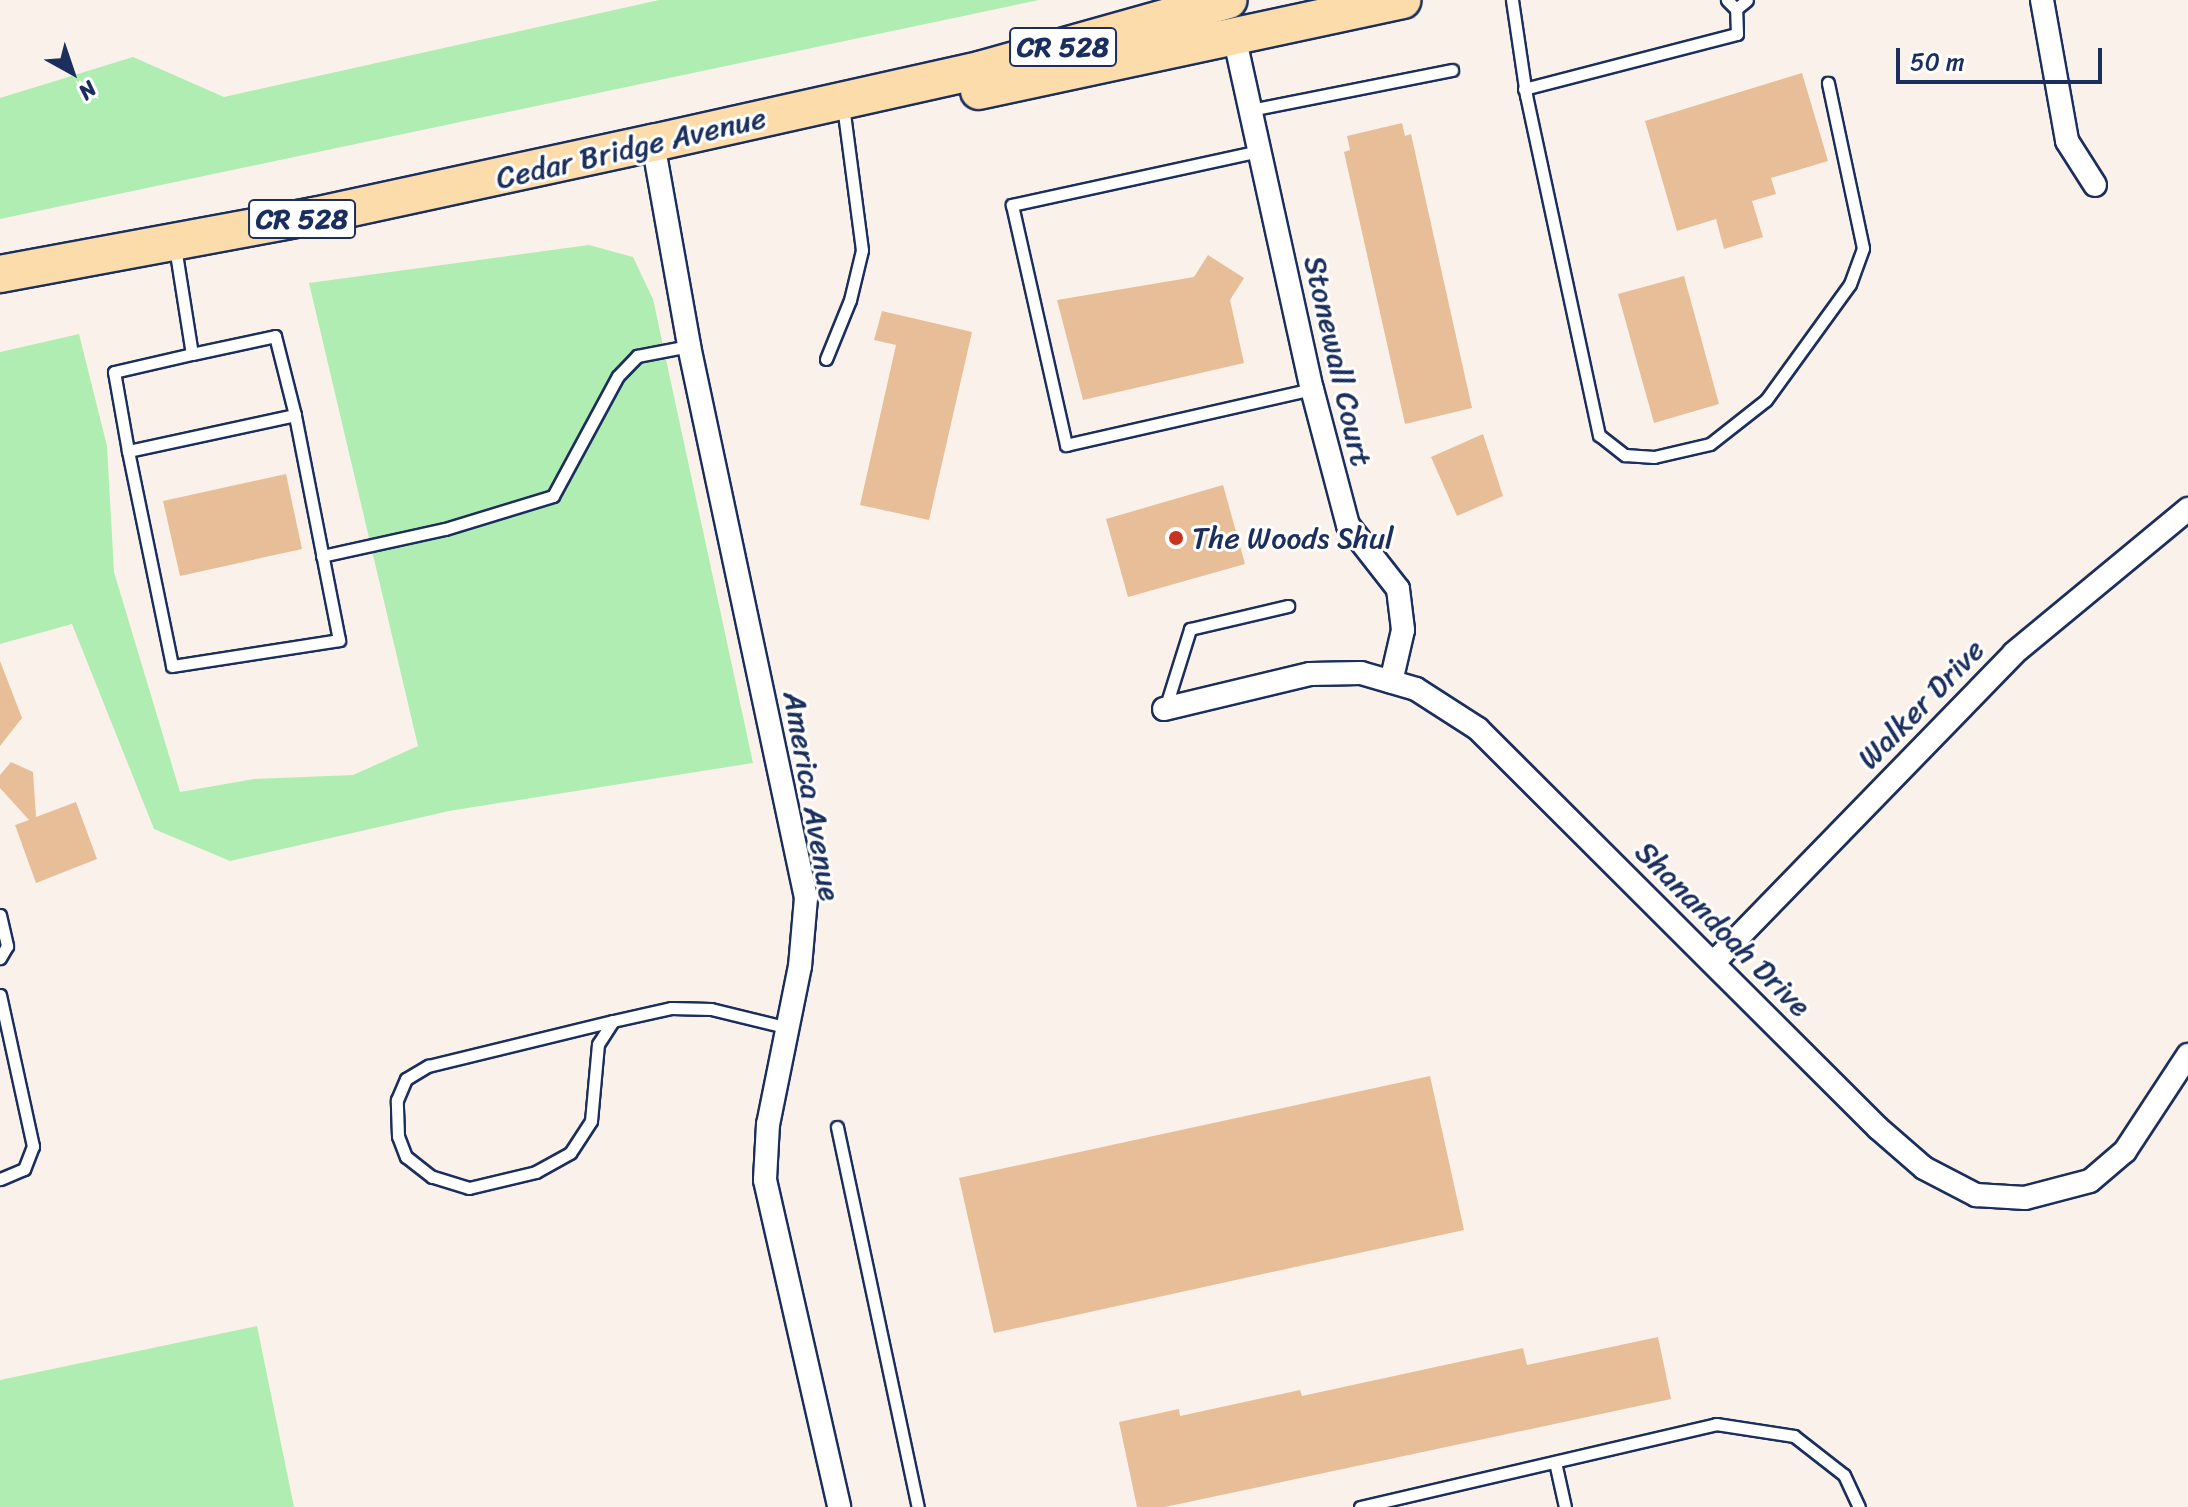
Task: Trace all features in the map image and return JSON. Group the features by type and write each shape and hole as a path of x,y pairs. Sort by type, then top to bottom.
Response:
{"main road":[{"name":"Cedar Bridge Avenue","path":"9,274 653,143 897,89 1229,0"},
{"path":"897,89 990,91 1235,40 1402,0"}],"street":[{"path":"2042,0 2067,141 2095,185"},
{"name":"Stonewall Court","path":"1235,40 1312,389 1348,525 1398,589 1403,630 1391,682"},
{"name":"America Avenue","path":"653,143 689,346 806,898 800,966 785,1027 768,1124 765,1180 839,1507"},
{"name":"Walker Drive","path":"1715,961 2014,653 2188,509"},
{"name":"Shanandoah Drive","path":"1164,709 1310,674 1361,673 1416,689 1478,729 1715,961 1878,1128 1924,1168 1976,1195 2025,1198 2090,1181 2125,1151 2188,1055"}],"lane":[{"path":"1512,0 1524,89 1599,435 1625,455 1654,457 1710,444 1766,400 1850,284 1863,248 1828,83"},
{"path":"1524,89 1737,34 1731,4 1747,0"},
{"path":"1250,110 1452,70"},
{"path":"826,359 850,300 862,250 842,101"},
{"path":"1259,151 1012,205 1066,445 1312,389"},
{"path":"174,242 192,354"},
{"path":"275,336 295,415 339,640 172,666 114,372 192,354 275,336"},
{"path":"322,556 445,529 553,496 602,402 637,356 689,346"},
{"path":"128,451 295,415"},
{"path":"1164,709 1190,629 1288,606"},
{"path":"0,915 7,946 0,958"},
{"path":"0,995 33,1146 24,1169 0,1179"},
{"path":"613,1021 598,1044 591,1121 570,1153 536,1172 469,1188 432,1177 406,1157 398,1136 397,1100 406,1079 428,1066 613,1021 671,1008 711,1009 785,1027"},
{"path":"837,1127 918,1507"},
{"path":"1360,1507 1716,1424 1794,1436 1844,1475 1859,1507"},
{"path":"1555,1462 1565,1507"}],"green space":[{"path":"659,0 1039,0 0,219 0,98 133,57 224,97"},
{"path":"589,245 633,257 653,299 753,763 449,811 230,861 154,829 72,624 0,644 0,352 79,334 107,446 114,572 180,792 254,779 353,775 418,746 309,283"},
{"path":"257,1326 294,1507 0,1507 0,1380"}],"building":[{"path":"1802,73 1828,161 1771,178 1776,194 1752,201 1763,237 1724,249 1716,219 1677,231 1645,121"},
{"path":"1402,123 1405,136 1411,134 1472,408 1405,424 1344,152 1350,150 1347,136"},
{"path":"1208,255 1244,278 1230,300 1244,363 1083,400 1057,300 1194,277"},
{"path":"1684,276 1719,404 1654,423 1618,294"},
{"path":"882,311 972,332 929,520 860,505 896,345 874,340"},
{"path":"1483,434 1503,496 1457,516 1431,457"},
{"path":"286,474 302,549 180,576 163,501"},
{"path":"1223,485 1245,564 1128,597 1106,519"},
{"path":"0,661 22,718 0,746"},
{"path":"11,762 33,772 36,817 76,802 97,859 36,883 15,825 29,820 0,788 0,775"},
{"path":"1430,1076 1464,1230 994,1333 959,1178"},
{"path":"1658,1337 1671,1399 1165,1507 1137,1507 1119,1422 1179,1409 1180,1416 1300,1390 1302,1396 1523,1348 1527,1365"}],"place":[{"name":"The Woods Shul","path":"1176,538"}]}
